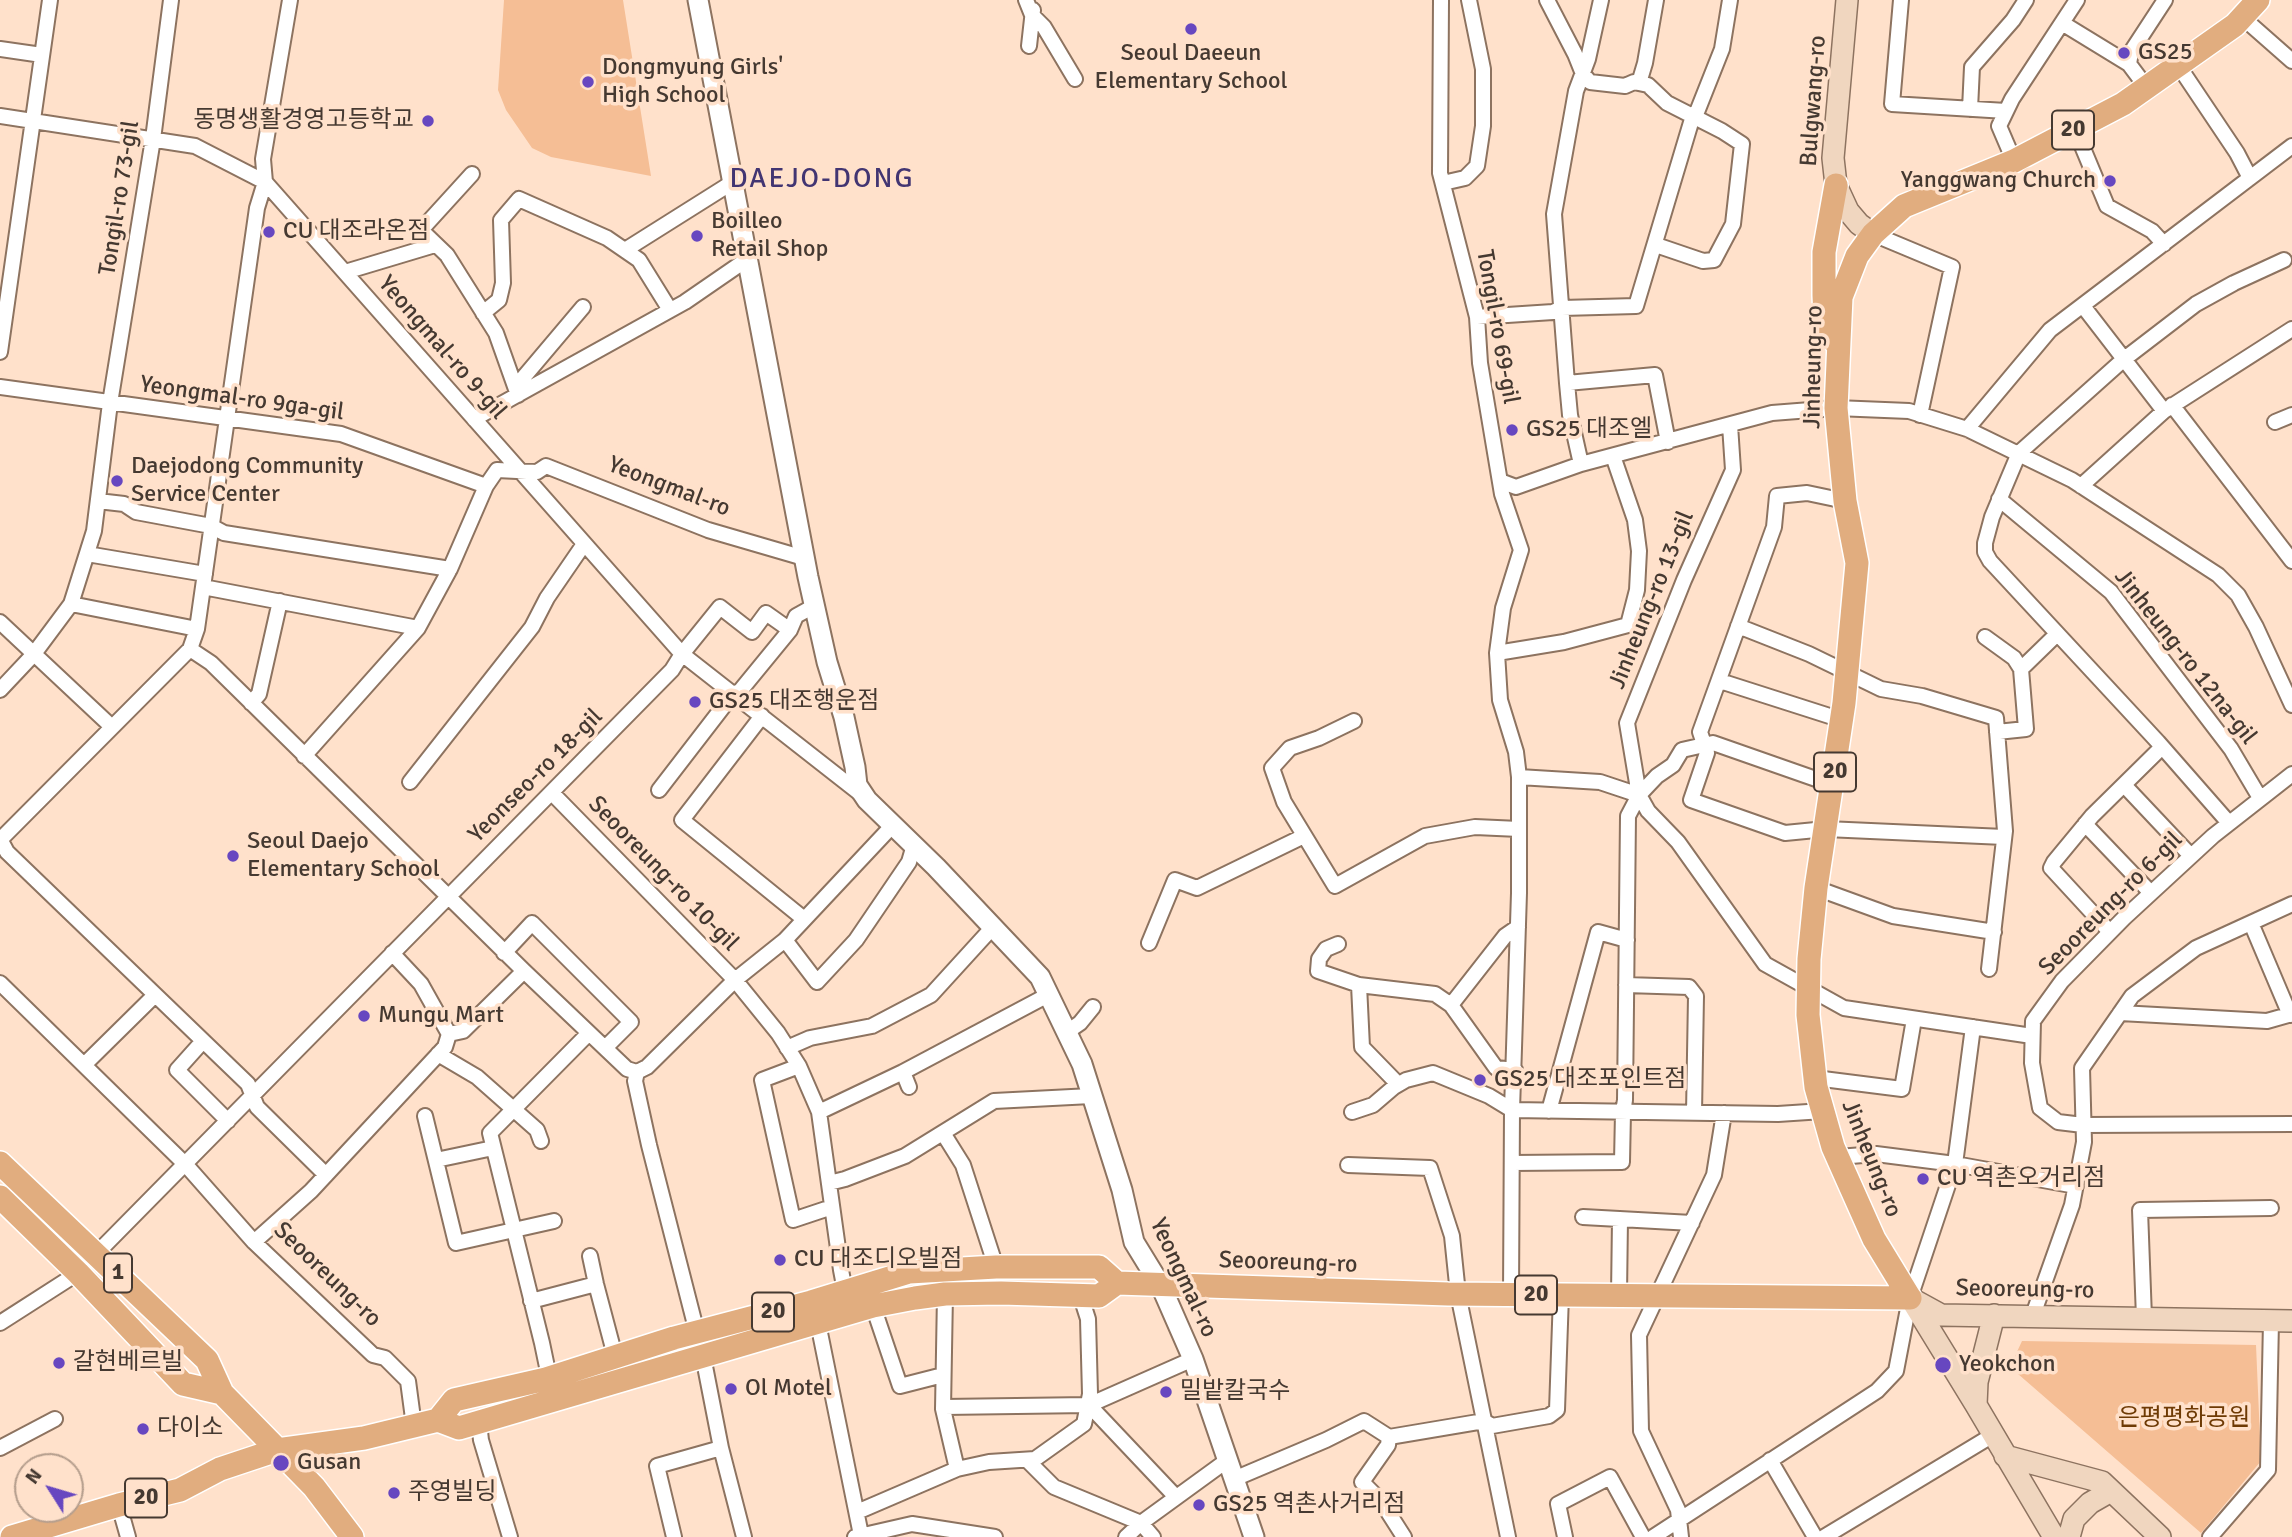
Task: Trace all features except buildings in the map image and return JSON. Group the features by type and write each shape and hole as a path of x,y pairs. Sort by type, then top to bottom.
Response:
{"main road":[{"name":"Bulgwang-ro","path":"1847,0 1833,158 1836,185 1848,211 1859,224 1873,234"},
{"name":"Jinheung-ro","path":"2054,1537 1874,1239 1838,1157 1815,1078 1807,989 1816,888 1842,720 1857,563 1845,501 1836,408 1841,297 1857,256 1873,234 1904,206 2014,161 2123,104 2235,25 2258,0"},
{"path":"1836,185 1824,253 1824,312 1838,349"},
{"name":"1","path":"0,1163 207,1360 222,1394 314,1487 352,1537"},
{"name":"1","path":"0,1197 78,1273 183,1384 222,1394"},
{"name":"Seooreung-ro","path":"438,1420 454,1400 546,1380 697,1331 811,1302 909,1272 996,1267 1099,1267 1116,1283 1161,1286 1458,1294 1910,1298 1941,1315 2281,1321"},
{"name":"Seooreung-ro","path":"12,1537 180,1490 220,1469 277,1450 364,1438 438,1420 459,1428 873,1306 945,1294 1099,1296 1116,1283"},
{"path":"1976,1405 1979,1371 1990,1339 1994,1315"},
{"path":"2005,1455 2102,1482 2160,1537"},
{"path":"2069,1537 2074,1520 2090,1503 2111,1490"}],"street":[{"path":"0,352 50,0"},
{"name":"Tongil-ro 73-gil","path":"0,690 33,655 71,604 94,531 110,404 153,139 171,0"},
{"path":"290,0 263,159 265,182 257,208 225,418 197,629 190,649 0,840 8,852 248,1084 257,1107 326,1175"},
{"name":"Yeongmal-ro","path":"698,0 804,558 827,662 844,717 857,785 866,798 1040,977 1082,1064 1122,1190 1134,1242 1161,1286 1192,1359 1254,1537"},
{"path":"1026,0 1034,7 1075,79"},
{"name":"Tongil-ro 69-gil","path":"1441,0 1440,173 1477,317 1480,363 1500,481 1521,550 1503,608 1497,653 1500,700 1516,752 1519,777 1511,1294"},
{"path":"1443,183 1465,178 1477,166 1483,126 1483,69 1469,0"},
{"path":"1547,0 1576,54 1583,74 1590,82 1625,86 1634,82 1648,85 1667,103 1742,144 1733,224 1713,260 1703,261 1656,245"},
{"path":"1581,464 1570,415 1554,214 1576,90 1588,59 1601,0"},
{"path":"1639,83 1656,0"},
{"path":"1477,317 1553,312 1562,308 1636,306 1694,117 1722,50 1730,0"},
{"path":"1901,0 1892,104 2006,111"},
{"path":"1970,109 1972,67 2013,20 2026,0"},
{"path":"2014,161 2000,126 2006,111 2077,0"},
{"path":"2129,64 2131,52 2165,0"},
{"path":"1029,46 1034,7"},
{"path":"2242,17 2292,61"},
{"path":"2062,23 2129,64 2147,88"},
{"path":"0,49 42,55"},
{"path":"2178,65 2237,153 2250,178"},
{"name":"Yeongmal-ro 9-gil","path":"0,116 195,146 265,182 682,654 866,798"},
{"path":"2075,129 2107,206 2152,231 2164,244"},
{"path":"1967,429 2050,330 2292,145"},
{"path":"345,272 435,245 421,230 472,174"},
{"path":"625,250 733,183"},
{"path":"483,313 499,300 503,283 501,220 519,199 584,227 639,260 670,310"},
{"path":"1873,234 1952,267 1920,415"},
{"name":"Yeongmal-ro 9-gil","path":"435,245 447,255 496,333 518,395"},
{"path":"474,419 670,310 747,260"},
{"path":"2229,823 1990,561 1985,552 1985,544 1999,499 2019,453 2123,360 2196,304 2284,260"},
{"path":"2083,306 2123,360 2217,464 2292,561"},
{"name":"Yeongmal-ro 9-gil","path":"518,395 523,377 583,307"},
{"path":"2081,486 2168,408 2292,329"},
{"path":"1567,383 1655,375 1668,442"},
{"name":"Yeongmal-ro 9ga-gil","path":"0,387 341,434 486,486"},
{"path":"1500,481 1516,487 1581,464 1772,413 1836,408 1909,411 1967,429 2019,453 2081,486 2218,575 2238,595 2292,705"},
{"path":"2275,422 2292,415"},
{"name":"Jinheung-ro 13-gil","path":"1639,795 1627,723 1684,580 1733,470 1730,425"},
{"name":"Jinheung-ro 13-gil","path":"1497,653 1564,642 1628,625 1637,590 1639,551 1635,520 1613,456"},
{"name":"Yeongmal-ro","path":"518,471 537,472 545,466 708,530 804,558"},
{"path":"304,756 418,628 450,569 486,486 497,470 518,471"},
{"path":"1845,501 1807,493 1777,496 1773,527 1700,732 1707,753 1691,800 1785,833 1826,829 2004,837"},
{"name":"Jinheung-ro 12na-gil","path":"1999,499 2111,592 2231,748 2260,798"},
{"path":"98,501 124,504 136,512 211,526 224,533 450,569"},
{"path":"410,782 532,627 547,598 584,544"},
{"path":"87,554 204,580 280,601 418,628"},
{"path":"251,703 260,694 280,601"},
{"path":"71,604 197,629"},
{"path":"659,790 733,694 740,691 790,630 796,616 814,606"},
{"name":"Yeonseo-ro 18-gil","path":"97,1253 672,670 720,607 752,632 766,613 790,630"},
{"path":"0,622 112,727"},
{"path":"1738,626 1809,654 1881,689 1922,696 1996,718 2004,837 1989,969"},
{"path":"2021,669 2057,634"},
{"path":"1984,637 2014,658 2021,669 2026,729 1997,732"},
{"path":"190,649 211,663 504,953 627,1069 637,1072 635,1081 649,1145 697,1331 721,1448 744,1537"},
{"path":"1720,681 1842,720"},
{"path":"762,716 682,820 804,919"},
{"path":"1354,721 1320,738 1290,748 1272,768 1284,802 1335,886 1425,836 1475,827 1519,829"},
{"path":"1512,1163 1622,1162 1628,816 1639,795 1657,776 1673,765 1682,750 1713,743 1833,785"},
{"path":"2110,932 2051,868 2085,824 2162,747"},
{"name":"Seooreung-ro 6-gil","path":"2292,774 2229,823 2110,932 2062,981 2033,1021 2032,1036 2032,1063 2040,1108 2058,1122 2083,1125 2292,1124"},
{"path":"1519,777 1600,782 1639,795 1648,811 1678,842 1765,964 1844,1008 2032,1036"},
{"path":"2124,785 2191,856"},
{"name":"Seooreung-ro 10-gil","path":"552,793 736,980 647,1068 637,1072"},
{"path":"2085,824 2151,893"},
{"path":"845,1291 819,1112 799,1066 736,980 785,940 893,825"},
{"path":"1149,943 1175,880 1196,888 1304,836"},
{"path":"785,940 817,982 856,940 909,862 914,845"},
{"path":"1816,888 1893,916 1993,932"},
{"path":"2033,1315 2072,1205 2076,1186 2084,1142 2082,1068 2132,996 2196,947 2292,904"},
{"path":"504,953 532,923 631,1022 605,1048"},
{"path":"2120,1013 2267,1021 2291,1015 2251,923"},
{"path":"787,1048 810,1038 872,1026 932,995 993,927"},
{"path":"1451,1005 1505,936 1518,927"},
{"path":"1549,1111 1598,932 1627,940"},
{"path":"1338,944 1326,949 1319,959 1318,971 1360,985 1435,995 1451,1005 1496,1068 1515,1070"},
{"path":"254,1242 326,1175 445,1047 449,1034 421,985 392,953"},
{"path":"449,1034 463,1031 524,971"},
{"path":"1360,985 1362,1047 1398,1084"},
{"path":"1626,985 1689,987 1696,996 1694,1113"},
{"path":"3,992 84,1065 186,1165"},
{"path":"84,1065 155,995"},
{"path":"819,1112 902,1072 1048,995"},
{"path":"1067,1032 1080,1023 1093,1007"},
{"path":"1815,1078 1902,1089 1914,1019"},
{"name":"Seooreung-ro","path":"1910,1298 1955,1164 1973,1027"},
{"path":"546,1380 547,1367 490,1133 589,1033"},
{"path":"203,1041 177,1070 228,1121"},
{"path":"438,1054 477,1077 537,1130 541,1141"},
{"path":"799,1066 762,1080 793,1220 832,1207"},
{"path":"902,1072 909,1087"},
{"path":"1352,1112 1373,1105 1406,1080 1433,1073 1489,1096 1512,1110 1778,1114 1823,1111"},
{"path":"829,1183 845,1180 905,1156 994,1101 1091,1096"},
{"path":"1681,1537 1678,1510 1641,1431 1639,1335 1714,1175 1724,1113"},
{"path":"425,1116 456,1243 554,1221"},
{"path":"943,1133 963,1164 996,1267"},
{"path":"436,1160 493,1148"},
{"path":"1838,1157 1876,1153 2076,1186"},
{"name":"Seooreung-ro","path":"186,1165 254,1242 373,1355 385,1358 408,1381 414,1426"},
{"path":"1348,1165 1430,1168 1452,1236 1458,1294 1508,1537"},
{"path":"2144,1318 2140,1210 2271,1208"},
{"path":"1583,1217 1692,1223"},
{"path":"1619,1295 1620,1219"},
{"path":"590,1256 615,1356"},
{"path":"0,1323 78,1273"},
{"path":"531,1301 596,1284"},
{"path":"945,1294 942,1415 957,1469"},
{"path":"1234,1479 1326,1440 1364,1420 1389,1437 1484,1421 1492,1426 1549,1416 1557,1410 1561,1295"},
{"path":"857,1512 957,1469 989,1462 1035,1459 1084,1424 1088,1405 1088,1319 1081,1297"},
{"path":"1653,1537 1877,1391 1896,1371 1910,1298"},
{"path":"873,1306 900,1386 943,1375"},
{"name":"Seooreung-ro","path":"2210,1537 2268,1470 2281,1321"},
{"path":"818,1323 857,1512 857,1536 912,1524 923,1531 995,1537"},
{"path":"942,1415 1088,1405 1192,1359"},
{"path":"1088,1405 1176,1497"},
{"path":"0,1448 55,1419"},
{"path":"479,1423 481,1440 510,1537"},
{"path":"1824,1537 1993,1435"},
{"path":"1389,1437 1388,1445 1362,1482 1381,1501 1404,1537"},
{"path":"674,1537 657,1466 721,1448"},
{"path":"1126,1537 1141,1523 1229,1459"},
{"path":"1028,1461 1054,1488 1141,1523 1153,1537"},
{"path":"1770,1461 1815,1537"},
{"path":"1565,1537 1558,1504 1610,1477 1643,1537"},
{"path":"119,1505 128,1537"}],"green space":[{"name":"Dongmyung Girls' High School","path":"504,0 623,0 651,176 551,157 532,148 506,110 498,90"},
{"name":"은평평화공원","path":"2022,1341 2256,1345 2261,1461 2201,1533 2010,1367"}],"place":[{"name":"Seoul Daeeun Elementary School","path":"1191,29"},
{"name":"GS25","path":"2124,53"},
{"name":"Dongmyung Girls' High School","path":"588,82"},
{"name":"동명생활경영고등학교","path":"428,121"},
{"name":"Yanggwang Church","path":"2110,181"},
{"name":"CU 대조라온점","path":"269,232"},
{"name":"Boilleo Retail Shop","path":"697,236"},
{"name":"GS25 대조엘","path":"1512,430"},
{"name":"Daejodong Community Service Center","path":"117,481"},
{"name":"GS25 대조행운점","path":"695,702"},
{"name":"Seoul Daejo Elementary School","path":"233,856"},
{"name":"Mungu Mart","path":"364,1016"},
{"name":"GS25 대조포인트점","path":"1480,1080"},
{"name":"CU 역촌오거리점","path":"1923,1179"},
{"name":"CU 대조디오빌점","path":"780,1260"},
{"name":"갈현베르빌","path":"59,1363"},
{"name":"Yeokchon","path":"1943,1365"},
{"name":"Ol Motel","path":"731,1389"},
{"name":"밀밭칼국수","path":"1166,1392"},
{"name":"다이소","path":"143,1429"},
{"name":"Gusan","path":"281,1463"},
{"name":"주영빌딩","path":"394,1493"},
{"name":"GS25 역촌사거리점","path":"1199,1505"}],"district":[{"name":"DAEJO-DONG","path":"822,180"}]}
